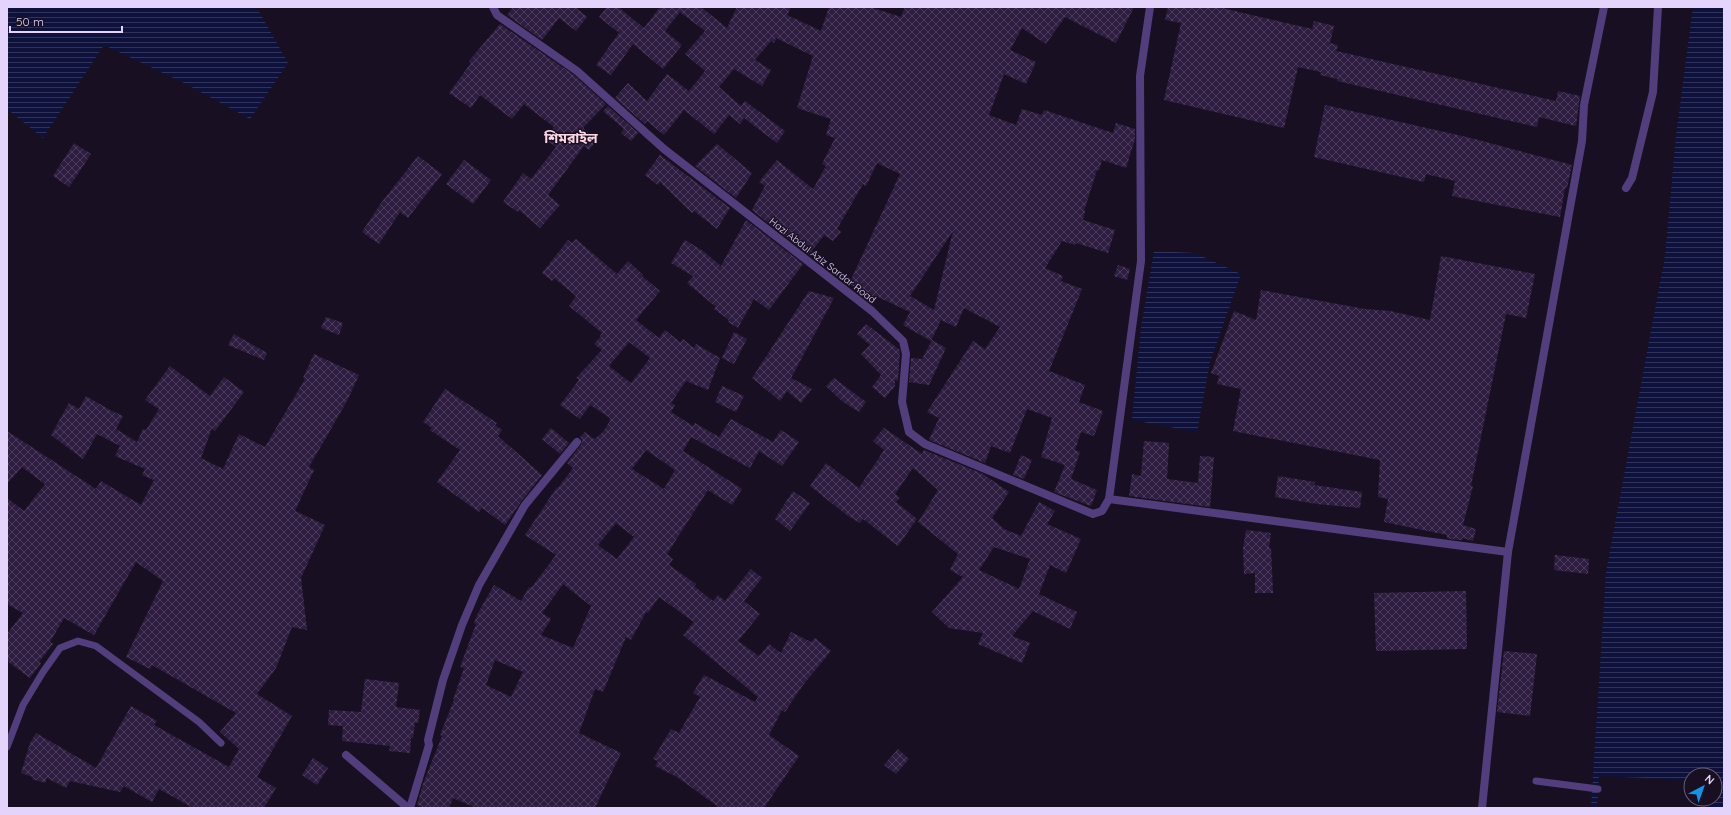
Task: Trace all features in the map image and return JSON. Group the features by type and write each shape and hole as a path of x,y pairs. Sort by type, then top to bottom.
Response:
{"street":[{"name":"Hazi Abdul Aziz Sardar Road","path":"493,7 497,16 577,71 664,149 872,311 903,340 906,354 902,402 909,432 925,444 1093,514 1102,511 1109,499"},
{"path":"1150,7 1140,76 1141,261 1109,499 1508,552"},
{"path":"1482,808 1508,552 1582,141 1584,105 1604,7"},
{"path":"1626,188 1632,178 1653,92 1658,7"},
{"path":"346,755 409,808 429,745 428,740 443,680 462,625 479,585 526,506 577,442"}],"lane":[{"path":"7,747 23,705 43,672 60,648 78,641 96,646 199,722 221,743"},
{"path":"1536,781 1598,789"}],"shaded area":[{"path":"7,7 253,7 260,13 288,63 250,119 184,83 104,45 43,138 7,109"},
{"path":"1693,7 1724,7 1724,808 1591,808 1606,572 1665,256 1676,136"},
{"path":"1154,251 1195,253 1241,274 1210,362 1197,432 1132,420 1141,328"}],"pier":[{"path":"1599,776 1683,780 1683,807 1704,807 1704,808 1597,808"}],"building":[{"path":"513,7 575,7 587,17 576,31 559,18 542,40 507,15"},
{"path":"607,7 618,7 644,28 660,7 701,7 727,28 737,7 791,7 787,15 821,31 829,7 870,7 901,17 905,7 1134,7 1116,43 1065,17 1046,44 1022,28 1010,50 1036,62 1026,84 1004,74 989,115 1016,125 1022,109 1042,115 1044,110 1113,133 1116,123 1135,129 1135,139 1126,168 1102,160 1099,170 1097,170 1084,211 1083,220 1115,230 1108,253 1076,243 1075,245 1062,241 1045,268 1063,276 1061,281 1082,289 1049,371 1085,385 1079,402 1103,411 1094,436 1081,432 1075,450 1080,452 1071,479 1097,490 1091,506 1054,492 1065,465 1041,457 1052,418 1027,409 1010,453 991,446 985,463 929,440 939,418 927,412 973,341 985,349 1000,327 964,308 956,327 941,320 931,341 903,325 910,312 876,296 872,304 861,296 864,291 849,284 900,174 877,163 866,186 863,184 837,229 841,232 833,241 824,235 809,255 752,210 765,186 759,182 777,160 813,189 826,166 822,164 835,138 826,135 831,119 797,108 813,56 776,38 774,43 771,41 755,60 771,70 762,86 734,69 719,87 741,106 745,101 785,131 777,143 744,118 740,124 729,115 714,134 684,110 664,135 647,121 645,124 615,98 628,83 647,101 667,74 689,91 705,71 685,54 705,31 680,12 665,31 682,45 663,69 633,44 611,75 596,65 619,33 599,17","holes":["953,231 934,310 910,296"]},
{"path":"1168,7 1218,7 1312,29 1314,21 1334,26 1330,43 1338,45 1336,51 1556,101 1558,91 1580,96 1576,126 1539,117 1537,127 1337,81 1337,79 1320,75 1321,72 1298,67 1284,128 1164,100 1181,23 1165,20"},
{"path":"500,24 574,75 606,104 583,128 597,140 589,150 584,146 548,195 560,205 540,228 519,210 518,212 503,202 523,173 531,179 556,147 545,139 554,127 524,104 512,119 480,95 471,108 449,93 471,63 469,61"},
{"path":"1325,105 1471,138 1572,165 1567,188 1565,188 1560,217 1452,196 1455,181 1426,174 1424,182 1314,157"},
{"path":"608,106 638,133 631,141 621,133 624,129 603,111"},
{"path":"74,143 91,154 69,187 53,176"},
{"path":"717,144 752,173 736,198 695,166"},
{"path":"660,155 730,208 717,229 694,211 692,213 660,182 658,185 645,175"},
{"path":"418,156 442,174 408,218 400,212 379,244 362,232 381,203"},
{"path":"464,160 491,180 473,204 446,184"},
{"path":"746,220 803,264 769,310 754,299 738,328 728,322 729,320 714,309 716,307 687,283 693,276 671,263 685,240 703,251 721,266"},
{"path":"576,239 617,274 628,261 643,275 642,276 660,291 636,320 659,338 665,330 680,342 683,339 694,348 696,344 720,358 708,390 686,381 671,403 675,405 671,412 693,426 695,423 719,437 731,419 773,442 781,430 799,442 782,466 759,451 750,468 691,437 683,451 742,489 732,505 708,490 667,554 673,559 669,565 696,584 694,586 713,601 718,595 725,601 751,569 762,578 744,601 760,614 738,641 759,656 769,644 781,653 791,632 811,642 815,638 831,651 803,685 785,712 782,710 769,735 799,756 764,808 720,808 677,777 655,766 658,761 653,759 671,729 679,733 700,697 693,693 704,675 755,702 758,697 683,635 694,622 659,597 648,613 646,612 631,640 626,637 603,692 595,689 579,733 621,753 595,808 476,808 453,798 449,808 425,808 417,805 423,784 442,736 440,735 454,700 464,668 460,667 476,624 474,623 478,613 494,585 521,601 529,587 531,588 556,555 525,535 557,487 558,488 573,468 567,463 581,445 582,440 580,437 585,432 594,439 603,432 610,421 610,418 590,405 580,419 560,405 579,380 576,378 602,350 594,344 602,333 569,306 576,296 554,278 552,281 542,273 568,240 572,243","holes":["629,342 650,358 631,383 609,366","646,450 675,470 664,489 632,469","616,523 634,537 617,559 598,545","563,584 591,606 573,648 541,635 551,619 542,613","495,660 523,672 511,697 486,685"]},
{"path":"1441,256 1535,274 1526,318 1506,314 1471,486 1473,486 1463,525 1476,529 1473,541 1462,538 1462,540 1449,539 1447,538 1447,535 1384,522 1388,499 1378,497 1380,460 1233,431 1241,389 1217,384 1219,376 1211,373 1234,311 1256,320 1261,290 1365,309 1390,311 1430,320"},
{"path":"1118,265 1130,269 1127,280 1114,276"},
{"path":"809,291 834,298 791,378 812,389 801,403 787,391 780,401 752,378"},
{"path":"326,317 343,323 339,335 321,328"},
{"path":"866,324 900,350 898,381 895,380 895,386 885,398 872,387 881,375 861,354 870,345 857,334"},
{"path":"734,332 747,339 734,364 722,358"},
{"path":"234,334 267,353 264,360 228,345"},
{"path":"932,340 946,348 929,385 909,382 911,358 922,359"},
{"path":"314,354 359,375 347,401 309,467 314,470 295,511 325,525 301,578 307,630 292,627 276,668 257,694 292,716 257,777 276,788 264,808 193,808 159,789 152,802 124,786 120,792 70,781 66,788 47,778 45,783 32,779 33,777 21,773 30,743 36,733 96,768 131,706 157,721 154,725 229,767 239,749 220,732 236,713 152,665 150,669 126,657 163,581 136,562 94,635 64,618 50,642 53,644 39,662 41,663 30,678 7,661 7,634 23,613 7,604 7,498 24,511 45,484 22,467 7,484 7,431 96,489 101,481 141,505 154,480 142,475 145,469 115,456 120,446 97,434 83,459 51,435 69,403 79,409 86,396 123,416 116,429 137,442 143,429 146,430 159,409 145,400 170,366 210,396 224,377 244,392 215,431 212,428 201,458 223,469 239,434 265,447 305,379 303,378"},
{"path":"834,378 866,402 859,412 843,402 826,386"},
{"path":"722,386 744,396 736,412 715,402"},
{"path":"445,389 497,423 495,425 502,430 498,436 542,475 505,525 482,508 479,512 437,482 460,450 430,430 432,428 423,422"},
{"path":"551,428 569,443 560,454 542,439"},
{"path":"884,428 922,454 924,450 983,474 1009,492 992,518 1004,529 1021,536 1039,502 1055,511 1047,524 1081,539 1066,573 1050,565 1039,594 1077,612 1070,629 1033,611 1012,636 1030,643 1022,663 978,644 983,633 949,628 932,612 963,577 950,570 958,554 918,522 938,490 913,468 895,494 900,498 896,502 917,519 898,546 863,519 860,523 848,516 810,486 826,463 859,488 884,450 873,441","holes":["994,547 1030,559 1019,589 979,570"]},
{"path":"1144,441 1169,443 1167,479 1198,483 1200,456 1214,457 1210,507 1129,496 1132,474 1141,476"},
{"path":"1021,455 1032,460 1024,479 1013,475"},
{"path":"1278,476 1315,482 1314,485 1362,492 1360,508 1317,504 1275,497"},
{"path":"793,491 810,503 790,531 775,519"},
{"path":"1246,530 1271,533 1269,548 1271,548 1273,593 1255,593 1255,573 1244,574 1243,549"},
{"path":"1555,555 1589,559 1588,574 1554,570"},
{"path":"1466,591 1467,649 1376,651 1374,593"},
{"path":"1504,651 1537,654 1530,716 1497,712"},
{"path":"365,679 399,683 396,707 420,710 418,723 415,723 413,738 411,738 410,753 389,751 390,746 342,741 343,726 328,725 329,710 361,712"},
{"path":"898,749 909,759 896,774 884,765"},
{"path":"313,758 328,768 317,785 302,775"}],"district":[{"name":"শিমরাইল","path":"571,138"}]}
